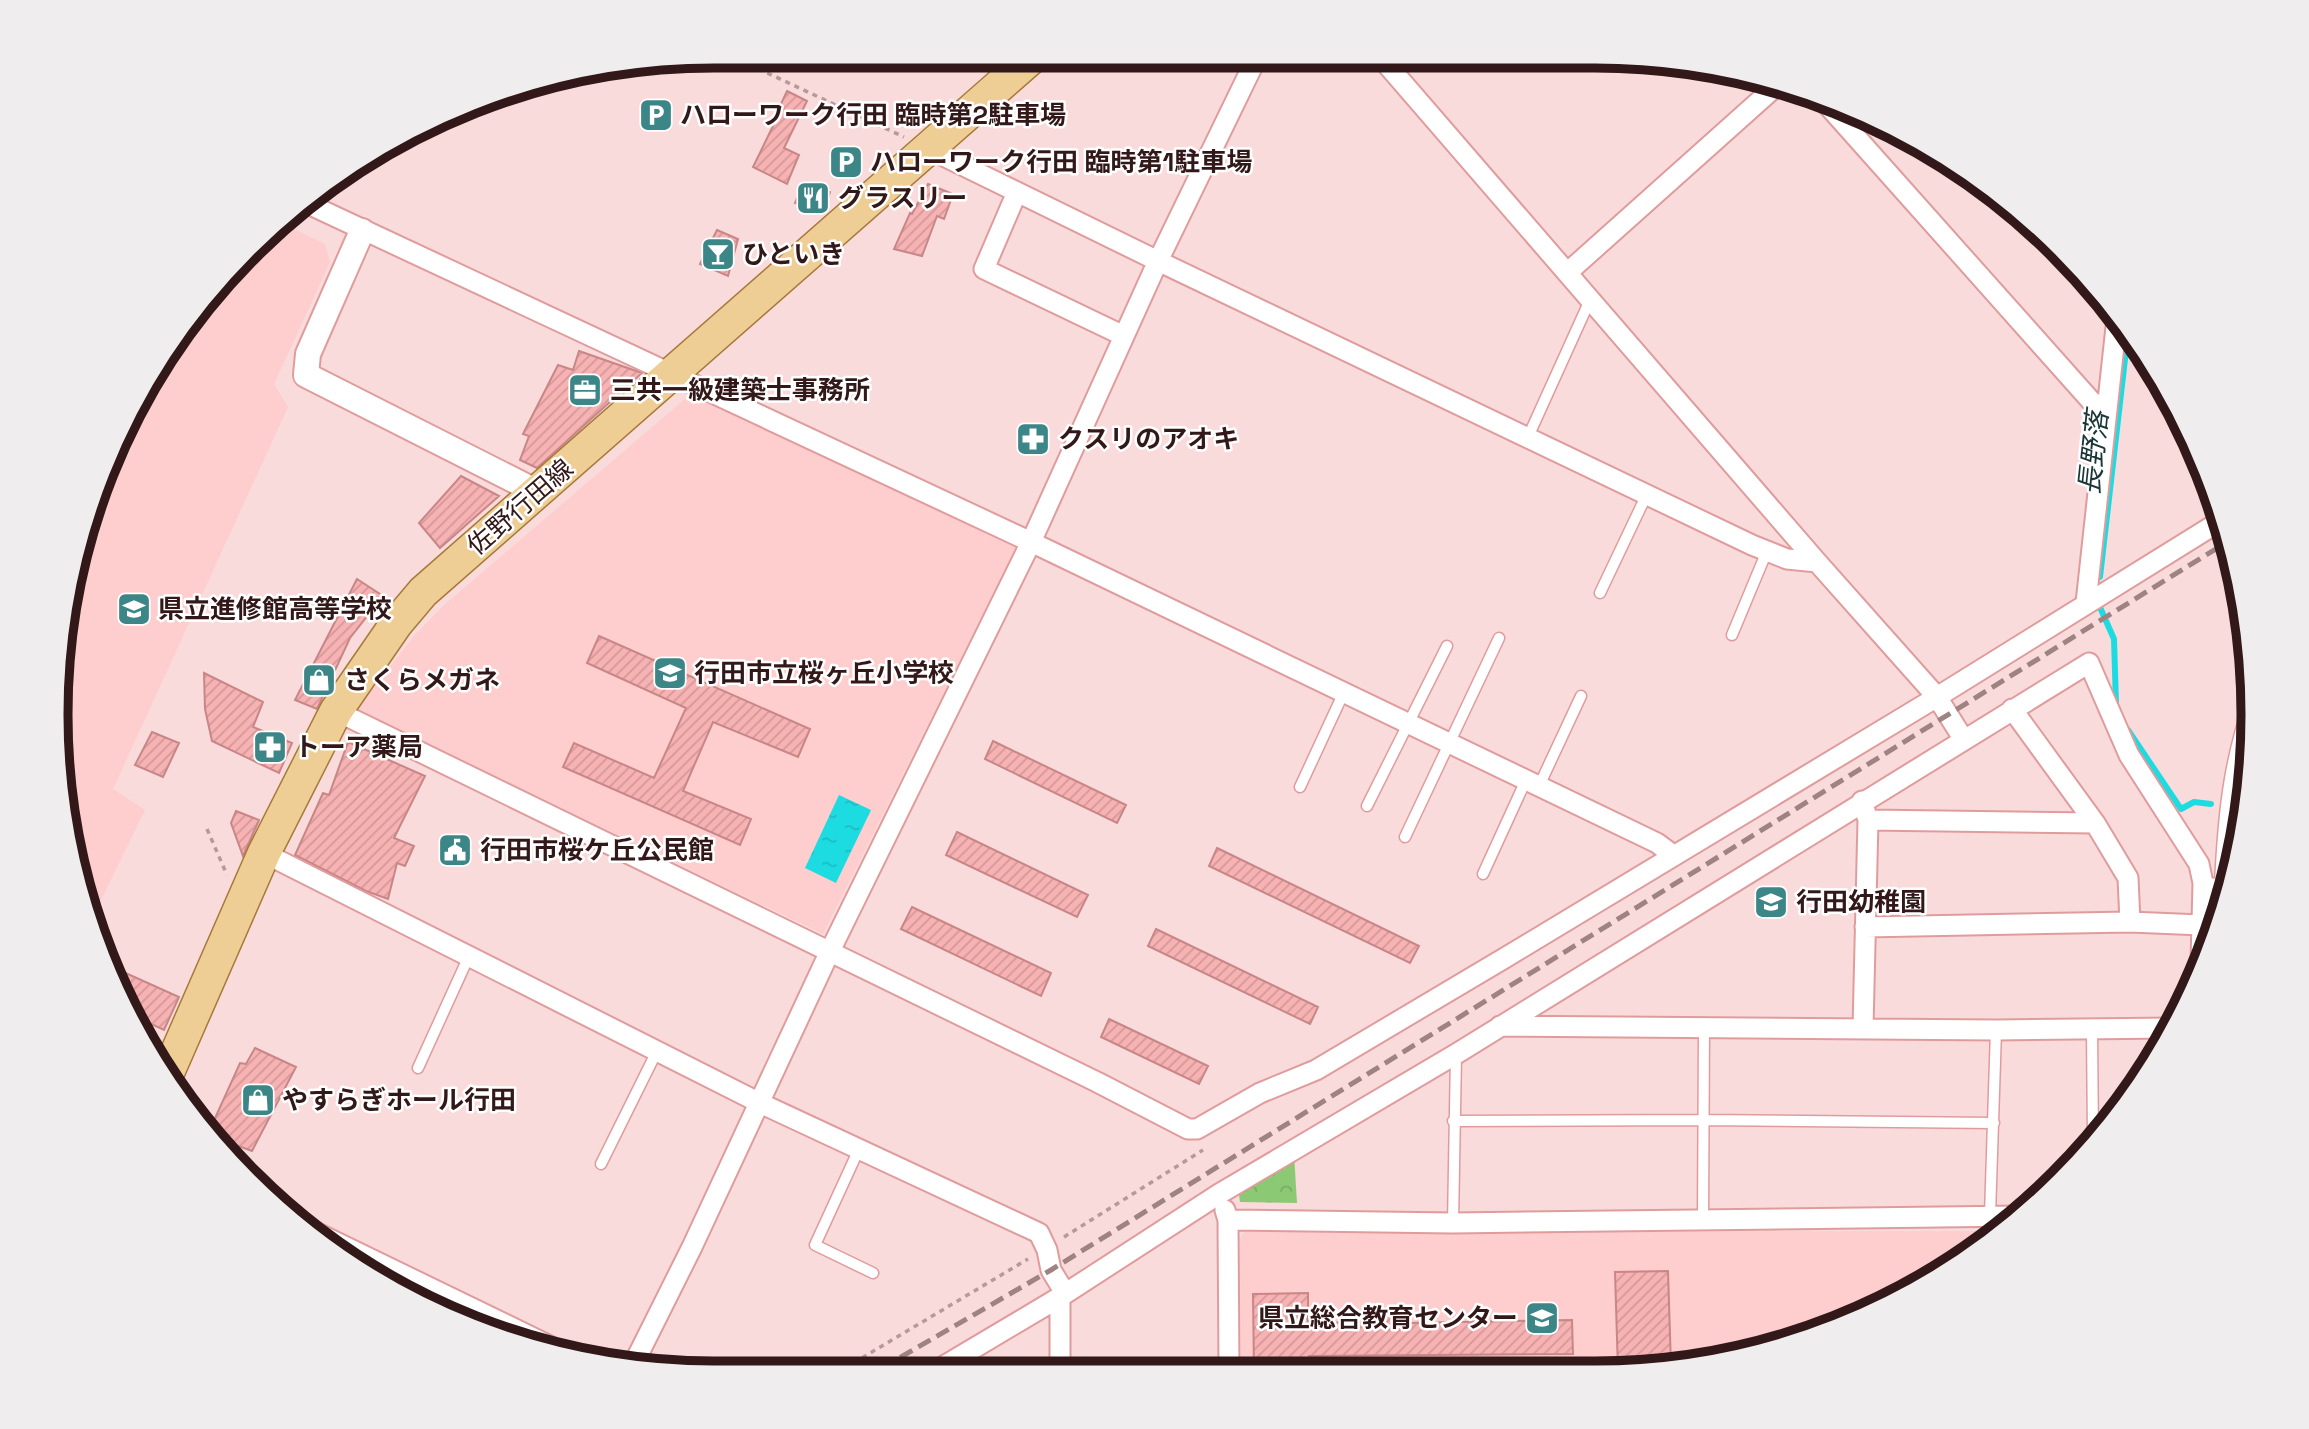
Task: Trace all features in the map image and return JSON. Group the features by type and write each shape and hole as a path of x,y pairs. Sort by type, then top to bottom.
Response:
{"main road":[{"name":"佐野行田線","path":"171,1065 264,853 336,711 396,624 423,592 1019,68"}],"street":[{"path":"637,1356 830,951 1031,542 1158,261 1252,68"},
{"path":"1389,68 1937,697 1964,740"},
{"path":"1567,273 1769,92"},
{"path":"1836,115 2092,402 2107,408"},
{"path":"927,148 1767,551 1787,559 1817,562"},
{"path":"1017,192 984,269 1125,336"},
{"path":"315,207 1031,542 1657,843 1673,855"},
{"path":"362,231 308,354 306,375 537,492"},
{"path":"2087,603 2115,331"},
{"path":"336,711 830,951 1188,1129 1197,1129 1260,1093 1316,1070 1937,697 2212,526"},
{"path":"952,1361 1062,1295 1219,1194 1865,811 1964,740 2089,663 2129,755 2199,864 2203,883 2202,934"},
{"path":"2012,709 2095,823 2128,878 2130,922"},
{"path":"1865,811 2095,823"},
{"path":"1863,1028 1865,811"},
{"path":"264,853 760,1103 1039,1233 1062,1295 1060,1361"},
{"path":"1865,927 2130,922 2202,925"},
{"path":"1499,1026 1996,1030 2159,1028"},
{"path":"1219,1194 1228,1220 1229,1361"},
{"path":"1228,1220 1453,1223 2002,1215"},
{"path":"352,1250 512,1328"}],"lane":[{"path":"1528,437 1590,300"},
{"path":"1600,593 1647,493"},
{"path":"1732,635 1767,551"},
{"path":"1405,837 1499,638"},
{"path":"1367,806 1447,646"},
{"path":"1300,788 1344,692"},
{"path":"1483,874 1581,696"},
{"path":"2221,875 2224,816 2240,744"},
{"path":"2203,883 2218,884"},
{"path":"418,1068 469,956"},
{"path":"1703,1220 1704,1027"},
{"path":"2092,1029 2093,1125"},
{"path":"1990,1215 1996,1030"},
{"path":"601,1164 657,1051"},
{"path":"1453,1223 1456,1054"},
{"path":"1453,1121 1994,1123"},
{"path":"859,1149 815,1245 873,1273"}],"path":[{"path":"757,68 927,148"},
{"path":"207,829 240,906"},
{"path":"1063,1238 1203,1150"},
{"path":"857,1361 1039,1252"}],"shaded area":[{"name":"県立進修館高等学校","path":"290,227 325,244 330,262 274,384 288,407 113,789 145,810 98,906 90,882 74,799 68,714 74,630 90,547 117,467 155,391 177,355 229,288"},
{"name":"行田市立桜ヶ丘小学校","path":"692,393 1017,546 823,934 357,709 414,636 443,606"},
{"name":"県立総合教育センター","path":"1983,1231 1954,1252 1880,1294 1842,1312 1802,1326 1721,1348 1679,1355 1594,1361 1241,1361 1240,1239 1244,1232"}],"green space":[{"path":"1294,1154 1297,1203 1240,1202 1238,1188"}],"water":[{"path":"839,795 871,810 836,883 805,868"}],"building":[{"path":"787,91 807,101 784,148 799,155 787,184 753,167"},
{"name":"グラスリー","path":"804,183 830,192 823,212 795,203"},
{"path":"928,184 953,194 944,219 937,216 922,256 894,249 910,213 912,214"},
{"path":"717,230 738,239 728,276 700,264"},
{"path":"579,351 642,373 537,468 520,460 529,436 523,434 558,365 573,370"},
{"path":"461,476 499,496 440,548 419,523"},
{"path":"357,579 383,596 350,638 317,709 295,700"},
{"path":"599,636 810,729 798,757 713,722 683,791 751,819 740,845 563,767 574,743 654,778 686,708 587,663"},
{"path":"204,673 263,702 253,727 292,743 279,773 212,741 205,709"},
{"path":"152,732 179,743 163,777 135,765"},
{"path":"993,741 1126,805 1117,823 985,759"},
{"path":"348,742 425,776 394,838 414,846 405,866 397,863 388,899 366,891 295,855 323,793 329,795"},
{"path":"236,811 259,820 243,856 231,823"},
{"path":"957,832 1088,895 1077,917 946,855"},
{"path":"1217,848 1419,946 1410,963 1209,866"},
{"path":"912,907 1051,973 1041,996 901,929"},
{"path":"1156,929 1318,1007 1310,1024 1148,946"},
{"path":"121,971 179,997 164,1030 147,1022"},
{"path":"1109,1019 1208,1066 1199,1084 1101,1037"},
{"path":"255,1048 296,1067 252,1151 232,1144 213,1122 240,1063 246,1064"},
{"path":"1668,1271 1671,1356 1618,1360 1615,1272"},
{"path":"1308,1293 1308,1323 1372,1322 1372,1308 1406,1308 1406,1323 1572,1320 1573,1354 1309,1356 1309,1361 1254,1361 1253,1294"}],"waterway":[{"name":"長野落","path":"2100,577 2126,347"},
{"name":"長野落","path":"2099,605 2114,639 2116,704"},
{"name":"長野落","path":"2128,730 2181,809 2194,802 2211,804"}],"railway":[{"path":"894,1361 1051,1270 2219,547"}],"place":[{"name":"ハローワーク行田 臨時第2駐車場","path":"656,115"},
{"name":"ハローワーク行田 臨時第1駐車場","path":"846,162"},
{"name":"グラスリー","path":"813,198"},
{"name":"ひといき","path":"718,254"},
{"name":"三共一級建築士事務所","path":"585,390"},
{"name":"クスリのアオキ","path":"1033,439"},
{"name":"県立進修館高等学校","path":"134,609"},
{"name":"行田市立桜ヶ丘小学校","path":"670,673"},
{"name":"さくらメガネ","path":"319,680"},
{"name":"トーア薬局","path":"270,747"},
{"name":"行田市桜ケ丘公民館","path":"455,850"},
{"name":"行田幼稚園","path":"1771,902"},
{"name":"やすらぎホール行田","path":"258,1100"},
{"name":"県立総合教育センター","path":"1542,1318"}]}
